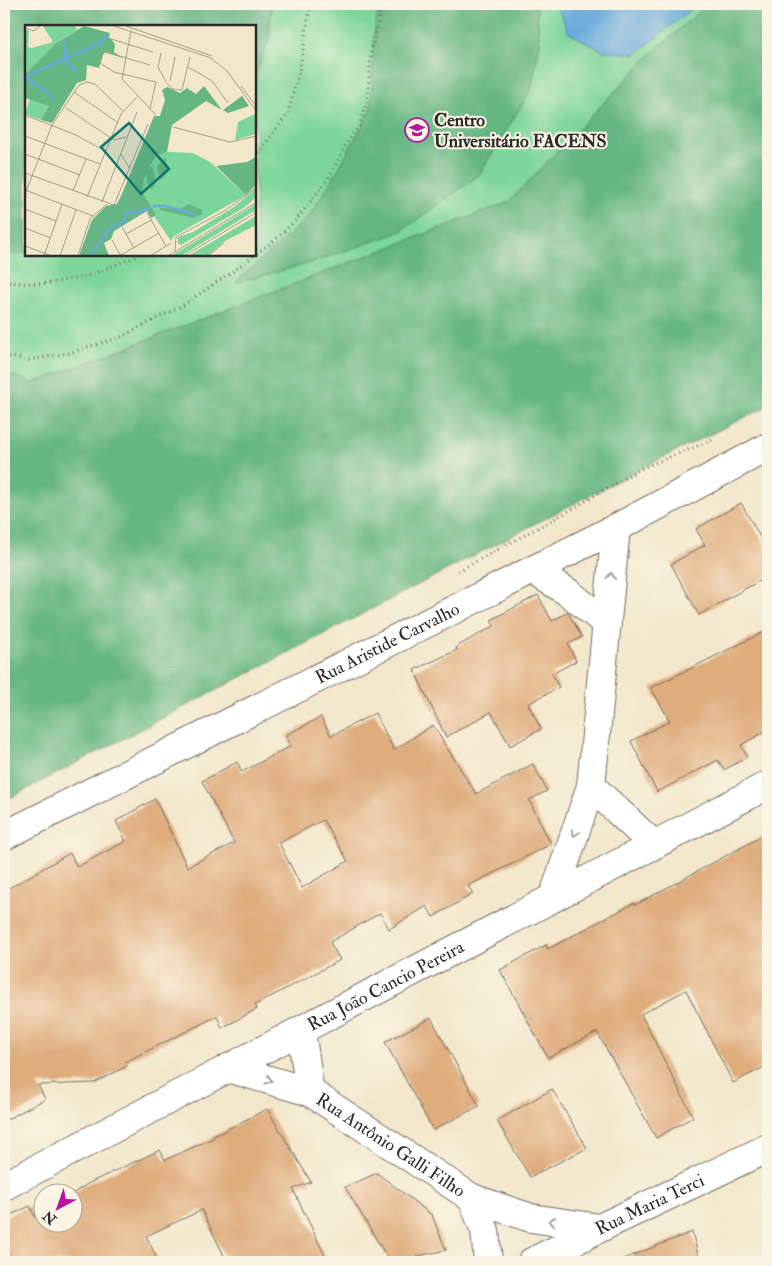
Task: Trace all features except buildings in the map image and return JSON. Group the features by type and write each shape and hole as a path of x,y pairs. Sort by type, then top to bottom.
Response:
{"street":[{"name":"Rua Aristide Carvalho","path":"4,836 616,528 768,447"},
{"path":"553,898 591,786 616,528"},
{"path":"533,570 569,593 606,624"},
{"name":"Rua João Cancio Pereira","path":"4,1186 768,785"},
{"path":"591,786 654,845"},
{"name":"Rua Antônio Galli Filho","path":"300,1031 310,1092"},
{"name":"Rua Antônio Galli Filho","path":"228,1068 310,1092 472,1198 531,1218 600,1228"},
{"name":"Rua Maria Terci","path":"532,1262 600,1228 766,1158"},
{"name":"Rua Antônio Galli Filho","path":"472,1198 485,1232 488,1262"}],"path":[{"path":"256,156 288,114 301,63 310,8 309,4"},
{"path":"256,254 297,219 324,184 359,126 367,103 371,52 378,26 380,4"},
{"path":"4,282 45,284 88,276 137,256"},
{"path":"4,356 29,360 69,353 121,337 183,305 254,256"}],"green space":[{"name":"Centro Universitário FACENS","path":"4,4 708,4 648,57 509,202 34,383 4,373"},
{"path":"9,4 272,4 269,38 256,75 256,25 25,25 25,253 4,255 4,79 9,74 4,58 4,22"},
{"path":"379,4 536,4 540,43 531,90 479,175 400,232 311,263 235,283 308,218 336,173 371,110 374,34"},
{"path":"708,4 768,4 768,406 640,469 4,801 4,373 34,383 509,202 648,57"}],"water":[{"path":"556,4 698,4 635,54 603,51 569,33"}],"place":[{"name":"Centro Universitário FACENS","path":"417,130"}]}
